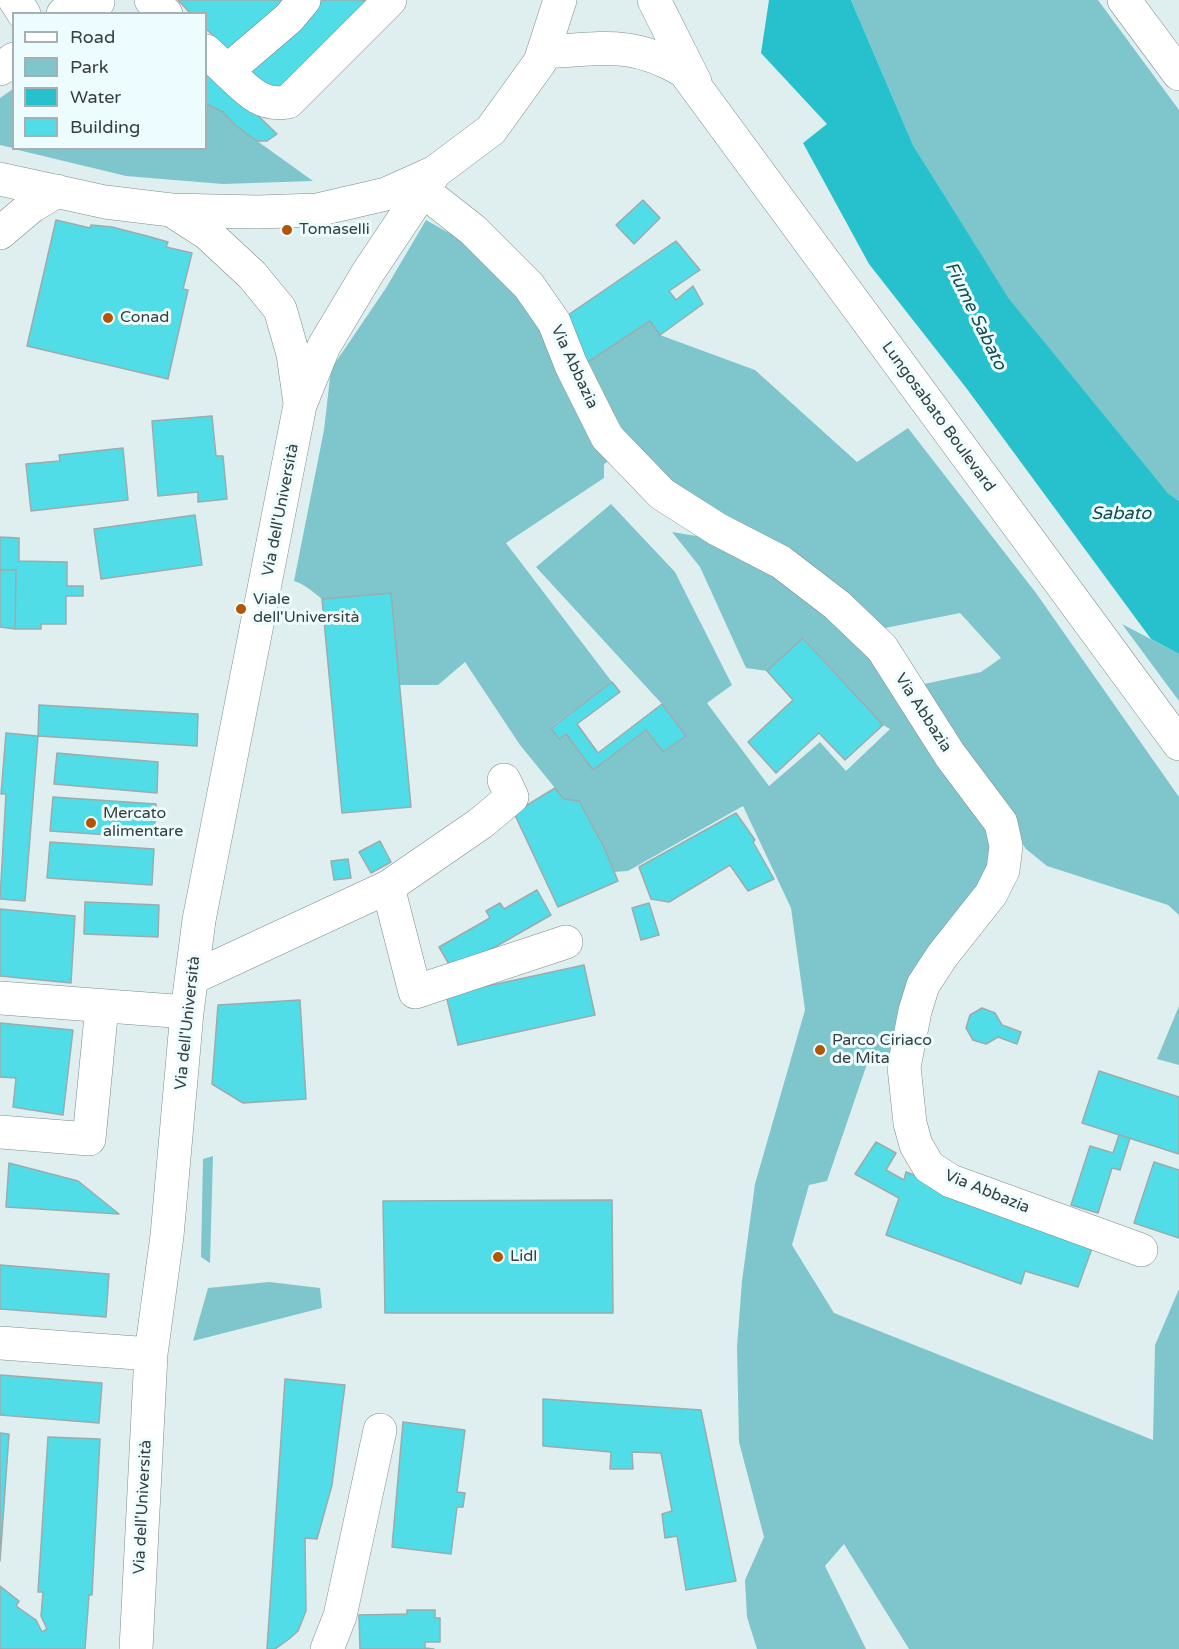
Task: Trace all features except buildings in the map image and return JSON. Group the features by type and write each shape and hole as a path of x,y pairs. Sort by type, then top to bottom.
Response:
{"street":[{"path":"151,0 164,12"},
{"path":"304,0 289,18 216,61 248,91 272,105 288,102 390,0"},
{"path":"0,179 105,202 171,210 317,210 386,194 429,181 491,130 540,62 560,0"},
{"name":"Lungosabato Boulevard","path":"654,0 698,89"},
{"path":"1124,0 1179,74"},
{"path":"70,12 94,5"},
{"name":"Lungosabato Boulevard","path":"543,52 622,47 657,56 684,71 1179,744"},
{"name":"Via dell'Università","path":"136,1649 150,1354 167,1236 187,1012 199,920 300,405 324,346 367,274 429,181"},
{"name":"Via Abbazia","path":"429,181 528,286 554,322 571,365 607,437 662,494 717,529 781,562 837,605 882,648 950,755 1001,823 1006,846 1003,870 992,894 923,985 915,1011 904,1067 910,1123 916,1145 929,1167 951,1181 1141,1250"},
{"path":"0,233 32,206 57,191"},
{"name":"Via dell'Università","path":"171,210 208,234 252,275 280,309 293,354 300,405"},
{"path":"192,978 388,887 481,823 512,796 504,780"},
{"path":"388,887 415,992 566,942"},
{"path":"0,998 187,1012"},
{"path":"0,1132 89,1139 102,1006"},
{"path":"0,1343 150,1354"},
{"path":"327,1649 340,1616 380,1430"}],"green space":[{"path":"851,0 1098,0 1179,110 1179,501 1168,493 1009,300 913,145"},
{"path":"12,90 12,148 0,145 0,98"},
{"path":"207,104 223,112 235,125 313,181 223,184 126,176 18,150 207,150"},
{"path":"426,220 472,246 529,298 616,457 604,464 604,478 506,543 612,682 551,727 559,739 566,734 593,770 646,730 663,752 685,736 662,704 536,567 611,504 675,572 732,685 707,703 769,786 820,742 846,771 890,729 883,725 804,638 767,671 746,668 700,567 672,532 709,538 827,606 874,652 988,817 999,853 890,1059 869,1058 827,1181 809,1185 792,1245 834,1313 1153,1440 1155,1345 1179,1289 1179,1649 909,1649 844,1544 825,1566 866,1649 757,1649 747,1617 745,1580 764,1537 739,1442 737,1347 742,1281 755,1184 805,1010 791,908 743,806 628,871 614,872 604,847 579,802 564,799 555,788 520,745 465,662 438,685 399,685 364,643 320,597 294,581 324,430 331,369 386,288"},
{"path":"650,321 660,335 755,370 857,462 908,428 1036,593 1179,797 1179,915 1168,905 1047,866 1026,849 956,743 924,684 981,672 1001,658 960,613 885,628 746,527 672,481 631,444 585,364"},
{"path":"1122,624 1179,654 1179,701"},
{"path":"1179,1006 1179,1065 1157,1059"},
{"path":"213,1156 210,1263 201,1257 203,1159"},
{"path":"269,1282 320,1288 322,1308 193,1341 208,1288"}],"water":[{"name":"Sabato","path":"769,0 851,0 913,145 1009,299 1168,493 1179,501 1179,654 1151,639 967,389 869,264 803,143 827,124 761,53"}],"place":[{"name":"Tomaselli","path":"287,230"},
{"name":"Conad","path":"108,318"},
{"name":"Viale dell'Università","path":"241,609"},
{"name":"Mercato alimentare","path":"91,823"},
{"name":"Parco Ciriaco de Mita","path":"820,1050"},
{"name":"Lidl","path":"498,1257"}],"water label":[{"name":"Fiume Sabato","path":"975,316"}]}
